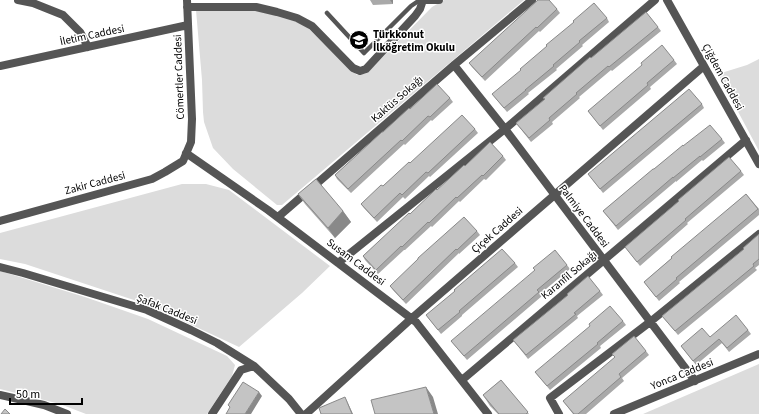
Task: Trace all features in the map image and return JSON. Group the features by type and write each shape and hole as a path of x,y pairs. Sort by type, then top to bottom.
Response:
{"street":[{"path":"18,0 34,1 63,15 80,32 88,47"},
{"path":"187,4 256,7 297,18 312,26 353,68 360,70 366,69 415,16 420,9 422,0 439,0"},
{"name":"Kaktüs Sokağı","path":"278,217 454,65 532,0"},
{"path":"338,263 505,129 654,0"},
{"name":"Çiğdem Caddesi","path":"668,0 759,164"},
{"name":"Cömertler Caddesi","path":"186,153 191,142 192,119 187,4"},
{"name":"İletim Caddesi","path":"0,66 188,26"},
{"name":"Palmiye Caddesi","path":"454,65 505,129 694,381"},
{"name":"Çiçek Caddesi","path":"306,414 412,318 704,66"},
{"name":"Karanfil Sokağı","path":"462,380 746,140"},
{"name":"Susam Caddesi","path":"186,153 278,217 412,318 488,414"},
{"name":"Zakir Caddesi","path":"0,221 152,179 183,161 186,153"},
{"path":"559,414 550,398 650,322 759,234"},
{"name":"Şafak Caddesi","path":"0,267 147,310 217,343 254,366 302,414"},
{"name":"Yonca Caddesi","path":"614,414 759,354"},
{"path":"212,414 241,370 254,366"},
{"path":"0,395 44,405 67,414"}],"lane":[{"path":"327,13 364,52 411,6 422,0"}],"shaded area":[{"path":"444,0 524,0 282,205 277,205 233,169 213,148 204,122 196,10 224,9 258,11 284,17 305,25 357,75 367,73 432,7"},
{"path":"759,59 759,151 718,74 747,65"},
{"path":"182,184 206,184 229,190 330,266 302,293 239,347 149,305 25,264 0,259 0,233"},
{"path":"0,271 85,297 148,319 227,356 235,365 232,376 207,414 86,414 60,404 0,389"},
{"path":"759,364 759,414 643,414"}],"building":[{"path":"538,0 549,0 557,9 482,77 469,63"},
{"path":"594,3 607,18 579,41 580,42 553,65 554,66 504,108 492,94 521,70 520,69 547,46 546,45"},
{"path":"646,12 658,27 576,93 577,94 549,118 550,120 529,138 516,123 545,99 543,98 590,57 591,58"},
{"path":"662,45 674,60 647,83 648,85 600,126 588,111 642,65 641,63"},
{"path":"437,84 450,98 430,117 428,116 402,141 401,140 348,189 335,175"},
{"path":"689,89 702,104 600,189 588,174"},
{"path":"462,115 475,129 428,173 426,172 402,195 400,193 374,218 361,204 381,185 383,186 409,162 410,163"},
{"path":"710,125 722,139 673,177 616,226 603,211 653,169"},
{"path":"490,142 503,156 483,176 482,175 457,198 456,197 376,270 363,256 409,213 410,214 464,165 465,166"},
{"path":"729,157 741,171 637,262 625,247"},
{"path":"316,179 343,211 328,228 298,194"},
{"path":"746,194 758,209 676,278 677,279 656,297 644,282 672,258 671,257"},
{"path":"464,217 477,231 403,300 390,286 418,258"},
{"path":"759,234 759,259 753,264 754,266 675,331 662,316 744,249 743,248"},
{"path":"502,249 515,263 438,330 426,315"},
{"path":"555,250 567,265 537,290 539,292 464,356 451,341 535,270 533,268"},
{"path":"588,276 600,291 574,313 576,314 526,355 513,340 568,295 567,294"},
{"path":"610,306 623,321 597,343 598,344 547,386 535,372 590,326 589,324"},
{"path":"736,315 748,330 727,348 719,339 693,361 681,346 702,328 710,337"},
{"path":"634,336 646,351 619,374 621,377 578,414 574,414 563,401 615,357 612,354"},
{"path":"501,380 528,412 526,414 499,414 483,395"},
{"path":"243,382 259,392 245,414 226,414 230,407 228,405"},
{"path":"426,387 434,414 375,414 371,400"},
{"path":"345,397 352,414 321,414 319,408"},
{"path":"5,409 10,414 1,414"}],"place":[{"name":"Türkkonut İlköğretim Okulu","path":"359,40"}]}
